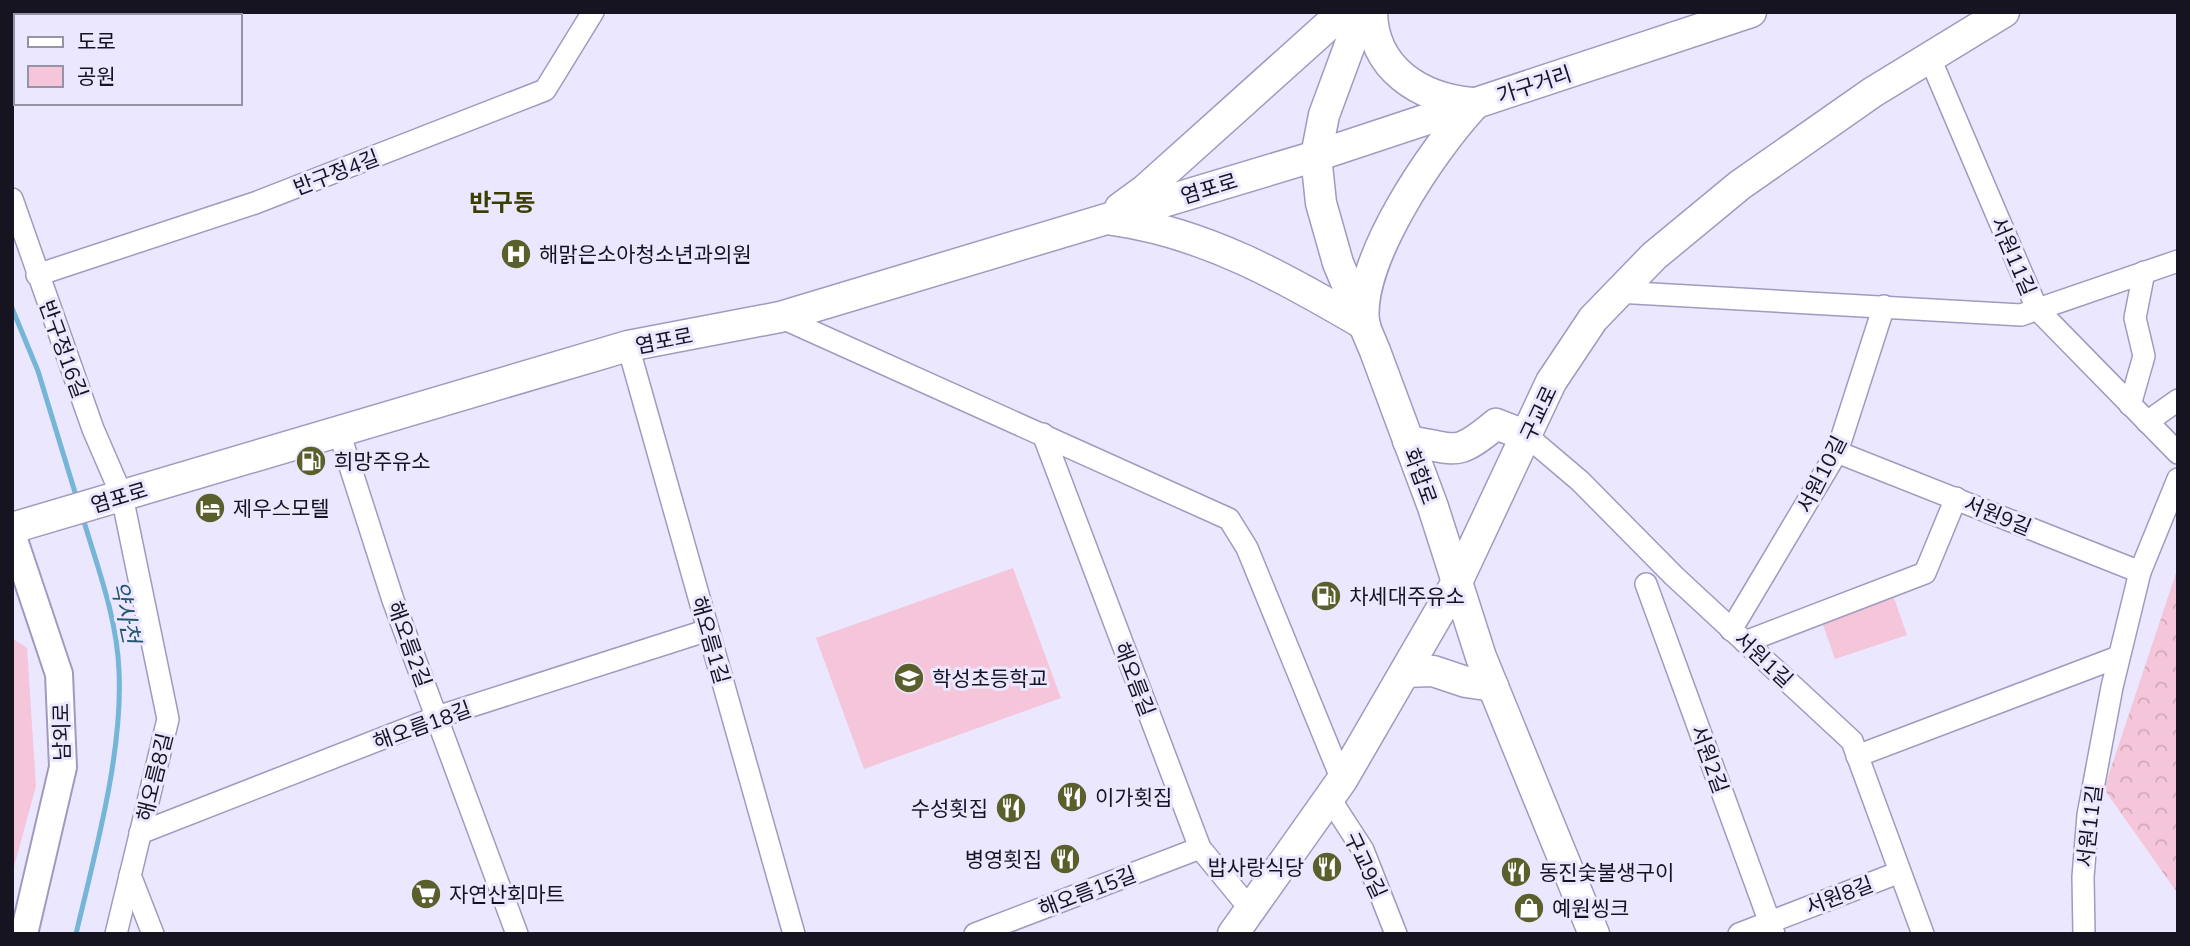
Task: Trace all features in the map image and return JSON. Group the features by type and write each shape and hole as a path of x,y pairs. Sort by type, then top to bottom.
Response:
{"main road":[{"path":"1106,219 1146,189 1343,12"},
{"name":"화합로","path":"1362,12 1324,115 1316,156 1321,203 1338,263 1365,325 1408,442 1493,686 1594,934"},
{"path":"1365,325 1363,308 1367,287 1401,210 1434,154 1476,103 1427,94 1396,73 1378,48 1371,12"},
{"name":"가구거리","path":"1316,156 1751,12"},
{"name":"구교로","path":"1233,934 1336,790 1458,580 1569,353 1617,292 1691,222 1740,185 1928,56 1996,18 2015,12"},
{"name":"염포로","path":"12,531 628,346 780,317 1316,156"},
{"path":"1106,219 1144,224 1220,248 1285,278 1365,325"},
{"path":"1408,442 1453,450 1468,445 1496,424 1527,436"},
{"path":"1405,672 1433,671 1465,682 1493,686"}],"street":[{"name":"반구정4길","path":"37,275 255,203 545,90 593,12"},
{"name":"서원11길","path":"1928,56 2036,309 2178,453"},
{"name":"반구정16길","path":"12,199 93,429 122,496"},
{"path":"1617,292 2021,315 2178,261"},
{"path":"2130,405 2144,356 2135,317 2144,272"},
{"name":"서원10길","path":"1738,636 1837,452 1884,306"},
{"path":"780,317 1229,519 1247,548 1336,790"},
{"name":"해오름1길","path":"628,346 794,934"},
{"path":"2147,422 2178,400"},
{"name":"해오름2길","path":"339,432 393,600 517,934"},
{"name":"해오름길","path":"1043,434 1200,848 1251,909"},
{"name":"서원1길","path":"1527,436 1580,481 1738,636 1852,741 1923,934"},
{"path":"1837,452 1956,498"},
{"name":"서원11길","path":"2084,934 2083,877 2088,815 2118,657 2140,572 2178,479"},
{"name":"해오름8길","path":"116,934 168,719 122,496"},
{"name":"서원9길","path":"1738,636 1925,573 1956,498 2140,572"},
{"name":"남외로","path":"12,531 59,674 63,767 24,934"},
{"name":"서원2길","path":"1646,584 1772,927"},
{"name":"해오름18길","path":"141,833 437,717 708,630"},
{"path":"1857,756 2118,657"},
{"name":"구교9길","path":"1336,790 1396,934"},
{"name":"해오름15길","path":"975,934 1200,848"},
{"name":"서원8길","path":"1739,934 1772,927 1900,872"},
{"path":"130,875 153,934"}],"green space":[{"path":"2178,567 2178,894 2104,789"},
{"path":"1013,568 1061,698 864,769 816,638"},
{"path":"1894,598 1907,635 1835,659 1822,622"},
{"path":"12,638 27,648 36,786 12,874"}],"waterway":[{"name":"약사천","path":"12,308 38,371 77,499"},
{"name":"약사천","path":"76,934 106,803 117,735 119,703 119,671 114,631 82,515"}],"place":[{"name":"해맑은소아청소년과의원","path":"516,254"},
{"name":"희망주유소","path":"311,461"},
{"name":"제우스모텔","path":"210,508"},
{"name":"차세대주유소","path":"1326,596"},
{"name":"학성초등학교","path":"909,678"},
{"name":"이가횟집","path":"1072,797"},
{"name":"수성횟집","path":"1011,808"},
{"name":"병영횟집","path":"1065,859"},
{"name":"밥사랑식당","path":"1327,867"},
{"name":"동진숯불생구이","path":"1516,872"},
{"name":"자연산회마트","path":"426,894"},
{"name":"예원씽크","path":"1529,908"}],"district":[{"name":"반구동","path":"502,202"}]}
